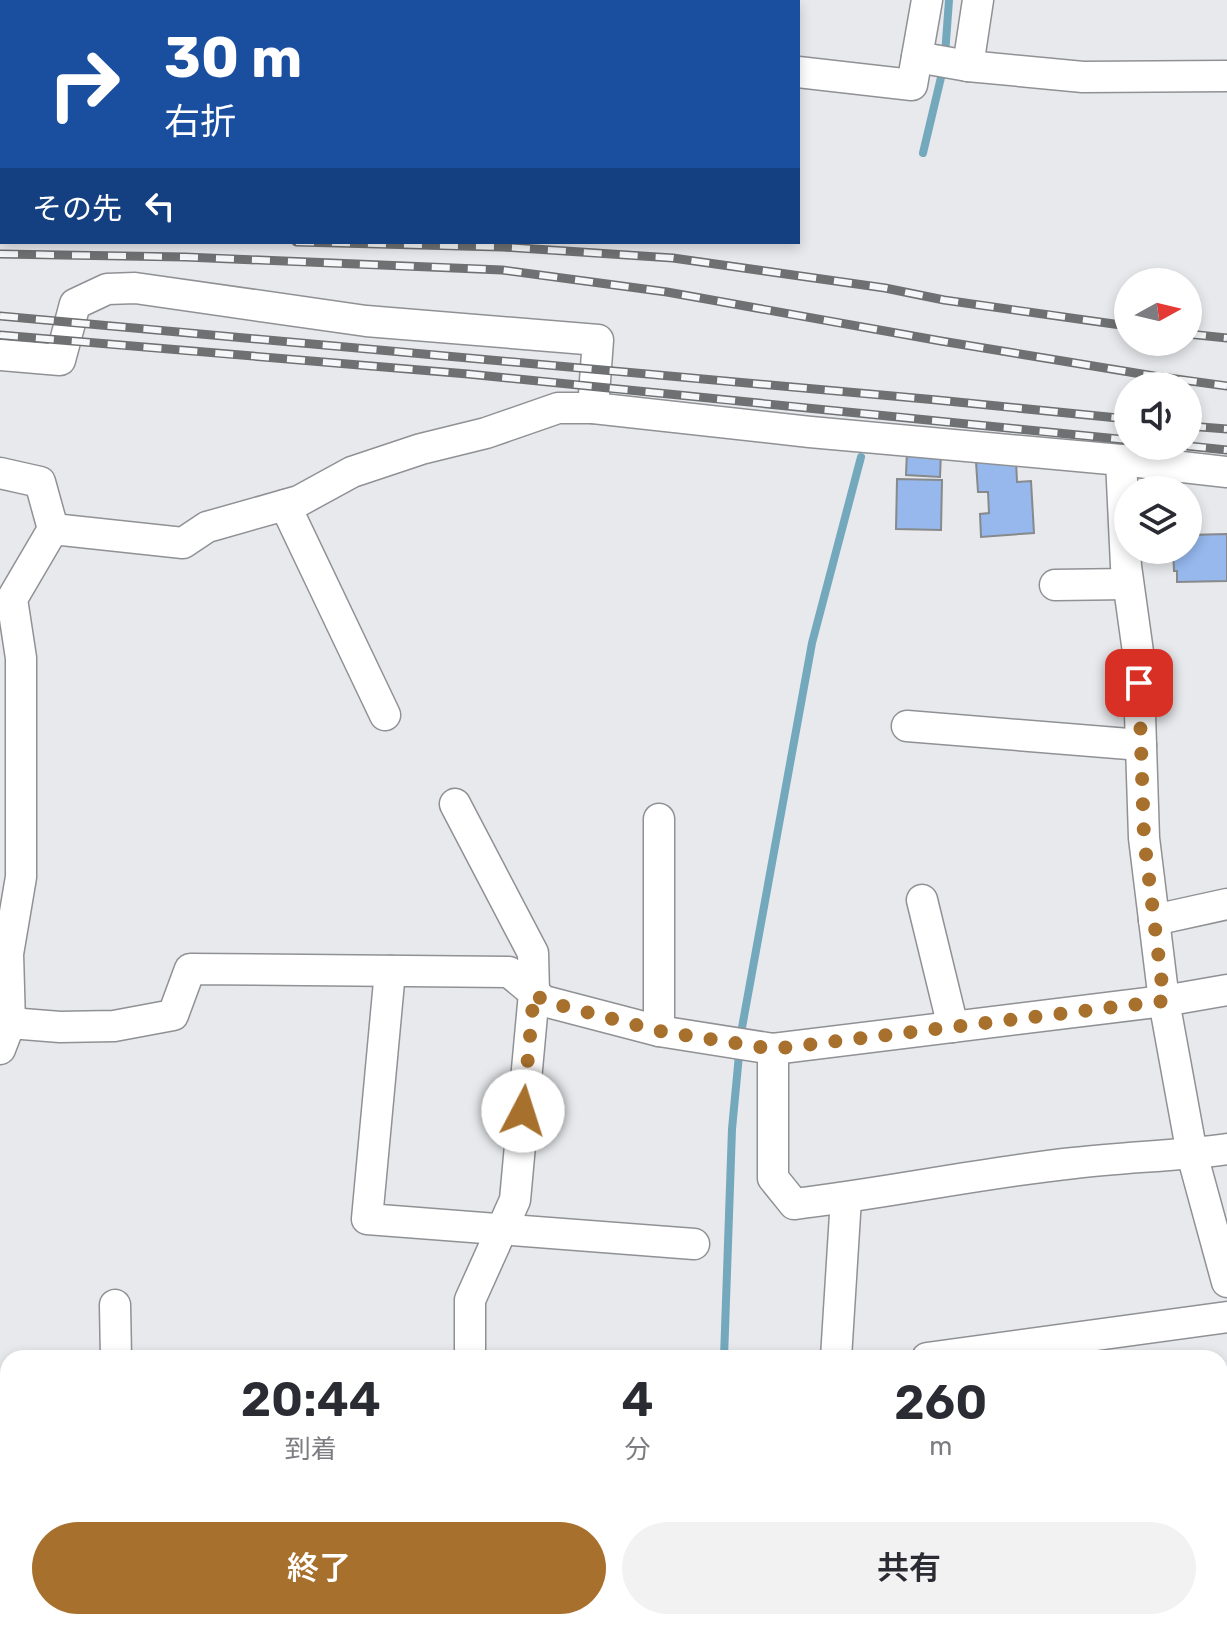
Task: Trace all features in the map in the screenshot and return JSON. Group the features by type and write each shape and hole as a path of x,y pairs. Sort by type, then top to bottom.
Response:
{"street":[{"path":"927,0 943,62"},
{"path":"800,72 912,85 943,62 978,0"},
{"path":"943,62 1083,77 1227,76"},
{"path":"0,355 60,360 75,304 107,289 135,288 366,321 598,340 593,408"},
{"path":"53,529 183,543 207,527 299,501 352,472 421,449 486,433 558,408 593,408 810,432 1114,459"},
{"path":"1227,472 1121,460 1126,566 1138,652 1144,838 1164,1001 1192,1154 1227,1282"},
{"path":"0,473 40,482 53,529"},
{"path":"285,505 385,715"},
{"path":"53,529 6,597 11,765 21,877 8,954 5,1036 60,1027 114,1026 173,1015 190,969 509,972 544,1001 659,1031 773,1049 1164,1001 1227,990"},
{"path":"1055,585 1128,584"},
{"path":"907,726 1141,745"},
{"path":"455,804 533,953 534,993 515,1200 470,1300 470,1350"},
{"path":"659,819 659,1031"},
{"path":"922,900 953,1027"},
{"path":"1154,920 1227,904"},
{"path":"390,971 367,1219 694,1244"},
{"path":"773,1049 773,1178 794,1204 1074,1163 1227,1149"},
{"path":"836,1350 846,1198"},
{"path":"115,1305 116,1350"},
{"path":"986,1350 1227,1317"}],"building":[{"path":"907,451 941,452 940,477 906,475"},
{"path":"1016,460 1017,482 1031,481 1034,533 981,537 980,514 989,513 988,492 978,492 976,462"},
{"path":"897,479 942,480 941,530 896,529"},
{"path":"1227,534 1227,581 1177,582 1174,564 1202,564 1202,535"}],"waterway":[{"path":"945,55 949,0"},
{"path":"923,153 943,69"},
{"path":"741,1033 812,643 861,457"},
{"path":"724,1350 732,1129 739,1055"}],"railway":[{"path":"379,244 503,247 673,258 1114,324"},
{"path":"0,254 185,257 502,270 667,292 941,341 1227,386"},
{"path":"0,316 1114,418"},
{"path":"0,335 468,374 1114,439"},
{"path":"1202,335 1227,338"},
{"path":"1202,427 1227,429"},
{"path":"1202,447 1227,450"}],"route":[{"path":"523,1111 534,993 544,1001 659,1031 773,1049 1164,1001 1144,838 1139,683"}]}
